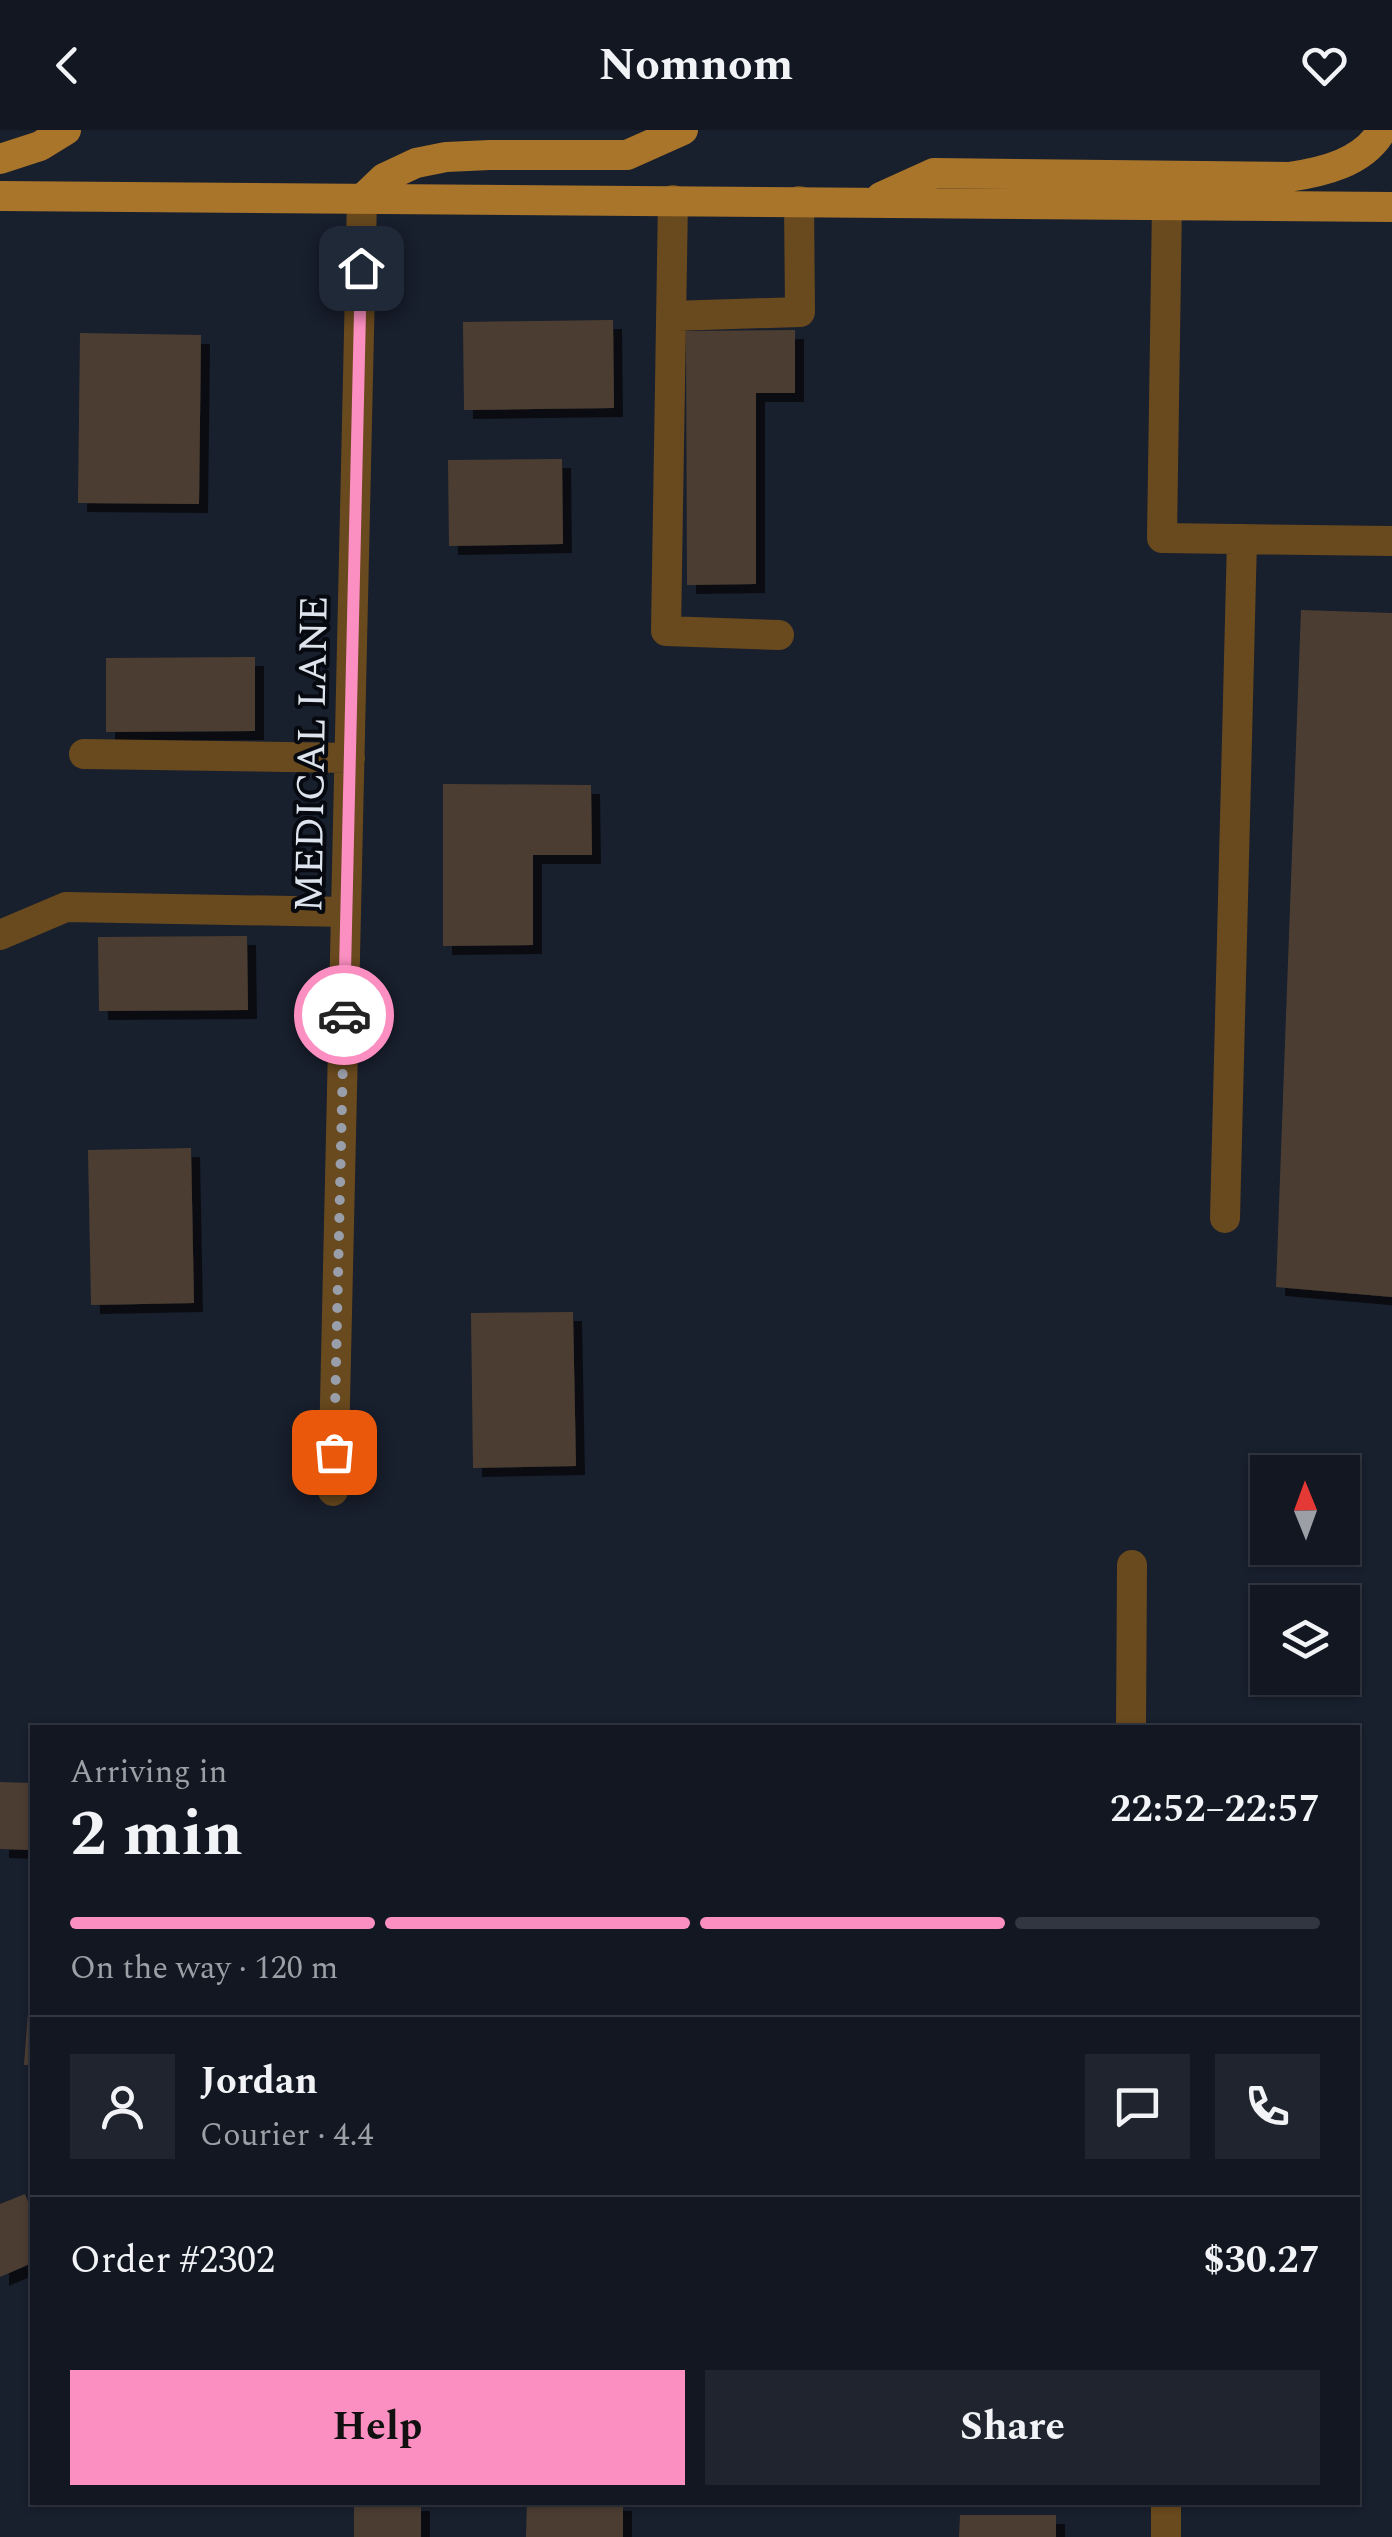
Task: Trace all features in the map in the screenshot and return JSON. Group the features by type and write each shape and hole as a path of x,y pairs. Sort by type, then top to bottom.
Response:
{"main road":[{"path":"0,159 40,146 66,130"},
{"path":"362,198 384,178 446,157 627,155 683,130"},
{"path":"874,201 934,172 1288,178 1326,171 1366,149 1382,130"},
{"path":"0,196 1392,207"}],"street":[{"name":"MEDICAL LANE","path":"333,1491 362,198"},
{"path":"672,200 666,631 779,635"},
{"path":"671,316 800,312 799,201"},
{"path":"1167,204 1162,538 1392,541"},
{"path":"1225,1218 1242,539"},
{"path":"84,754 350,758"},
{"path":"0,935 66,908 346,912"},
{"path":"1130,1725 1132,1566"},
{"path":"1166,2505 1166,2537"}],"building":[{"path":"613,320 614,408 464,410 463,322"},
{"path":"795,330 795,393 756,393 756,584 687,585 686,331"},
{"path":"80,333 201,335 199,504 78,503"},
{"path":"562,459 563,544 449,546 448,460"},
{"path":"1301,610 1392,613 1392,1297 1276,1287"},
{"path":"255,657 255,731 106,732 106,658"},
{"path":"443,784 591,785 592,855 533,855 533,945 443,946"},
{"path":"247,936 248,1010 99,1011 98,937"},
{"path":"191,1148 194,1303 91,1305 88,1150"},
{"path":"573,1312 576,1466 473,1468 471,1313"},
{"path":"0,1782 30,1783 30,1850 0,1849"},
{"path":"30,1987 30,2065 24,2065"},
{"path":"25,2194 30,2207 30,2264 0,2277 0,2204"},
{"path":"354,2505 421,2505 421,2537 354,2537"},
{"path":"527,2505 623,2505 623,2537 526,2537"},
{"path":"960,2515 1056,2515 1056,2537 959,2537"}],"way so far":[{"path":"334,1452 344,1015"}],"route":[{"path":"344,1015 361,268"}]}
